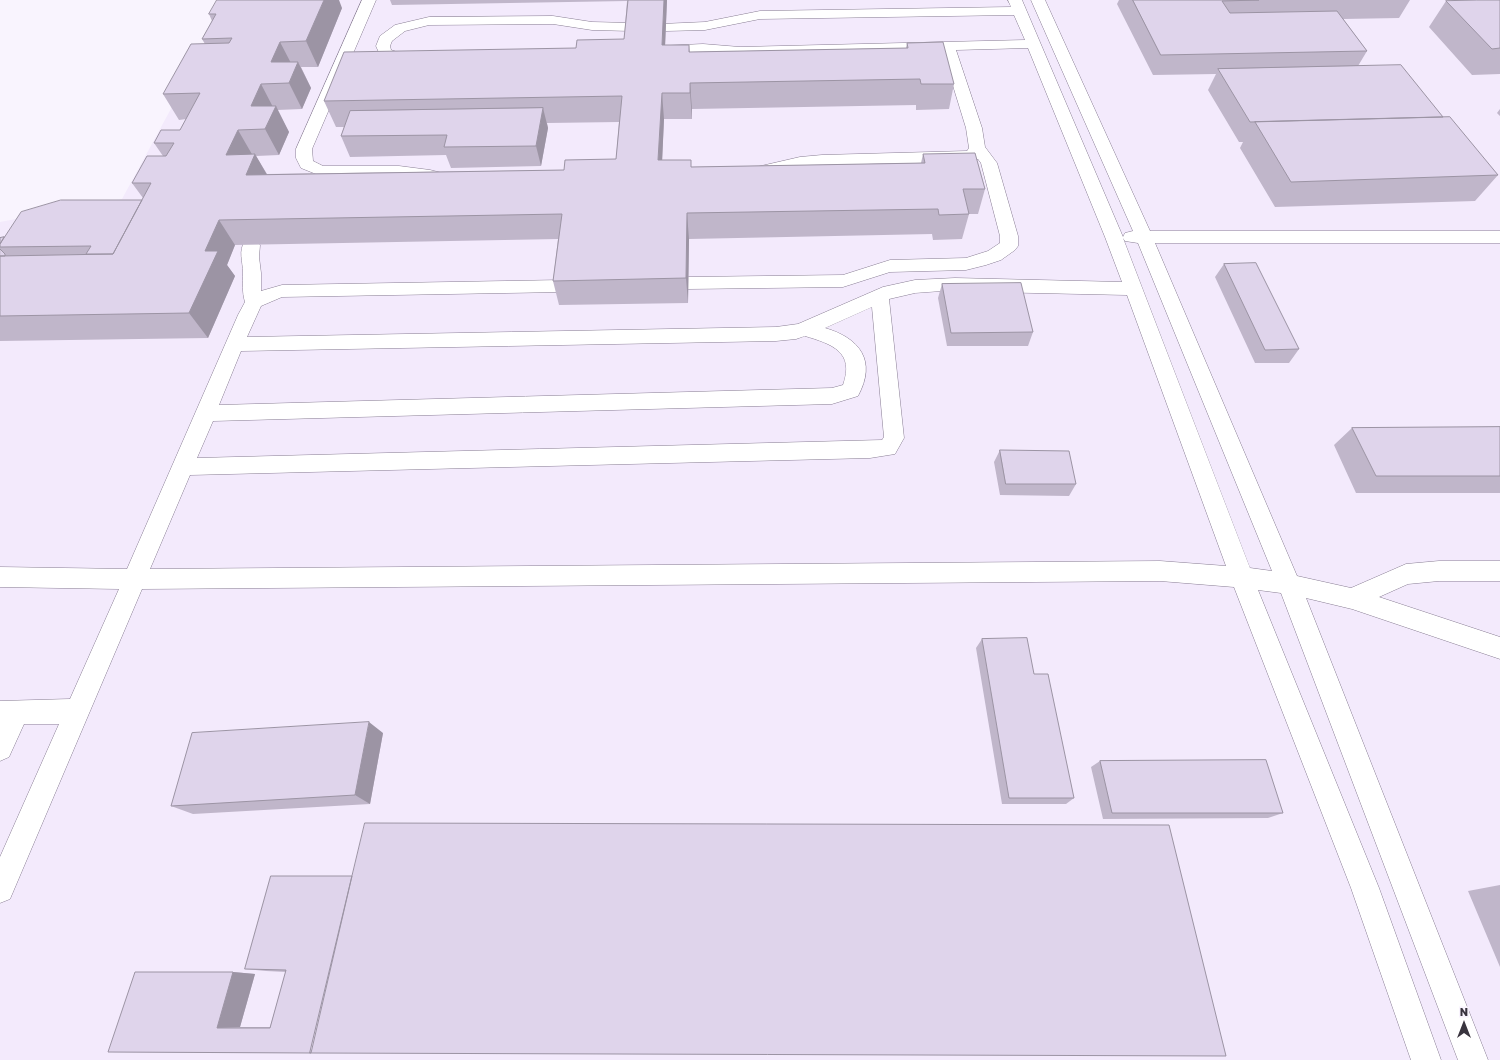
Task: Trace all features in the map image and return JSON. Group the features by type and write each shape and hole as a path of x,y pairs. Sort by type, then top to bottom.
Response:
{"street":[{"path":"368,0 371,24 304,149 298,164 321,171 416,172 444,179 460,180"},
{"path":"1038,0 1144,237 1289,584 1473,1060"},
{"path":"666,27 705,26 760,15 932,6 1017,6 1114,238 1242,577 1365,888 1426,1060"},
{"path":"371,24 400,28 429,21 552,20 592,26 631,27"},
{"path":"703,48 699,42 700,32 705,26"},
{"path":"400,28 385,39 383,46 385,52 394,56 425,57"},
{"path":"665,49 703,48 740,51 1033,44"},
{"path":"688,283 843,281 887,267 899,265 955,266 971,264 999,254 1009,246 1009,236 989,163 977,148 974,128 948,46"},
{"path":"739,175 800,162 822,160 962,157 972,155 977,148"},
{"path":"1114,238 1500,237"},
{"path":"252,245 248,256 252,268 250,291 254,302"},
{"path":"235,344 776,334 805,329 903,287 933,285 1132,289"},
{"path":"0,889 183,467 247,315 254,302 282,291 562,286"},
{"path":"183,467 870,450 888,448 894,438 880,296"},
{"path":"206,413 832,396 851,392 857,378 854,354 846,344 839,340 805,329"},
{"path":"0,577 134,579 1152,571 1242,577 1289,584 1352,599 1500,648"},
{"path":"1352,599 1406,574 1439,571 1500,571"},
{"path":"0,748 8,713 77,711"}],"shaded area":[{"path":"230,0 1500,0 1500,1060 0,1060 0,222 122,199"}],"building":[{"path":"217,0 324,0 306,41 280,42 271,62 298,62 289,83 261,84 251,106 276,106 265,129 238,130 226,155 255,154 246,175 564,170 565,160 616,159 622,96 324,101 344,52 576,48 577,40 624,39 628,0 664,0 662,45 689,45 689,52 908,48 907,43 943,42 954,84 921,84 920,79 690,83 690,93 662,93 658,160 691,160 691,167 925,163 923,154 975,153 985,189 963,189 969,214 939,215 938,209 687,213 686,278 553,281 562,214 219,220 205,251 218,251 189,313 0,316 0,256 113,254 151,183 132,183 147,156 166,156 174,143 154,143 161,130 180,130 200,93 163,94 191,44 229,43 232,38 202,39 216,14 209,14"},
{"path":"1133,0 1259,0 1222,1 1230,13 1337,11 1367,51 1161,55"},
{"path":"1500,0 1500,48 1492,49 1446,1"},
{"path":"1401,65 1443,117 1250,122 1218,69"},
{"path":"543,108 536,146 444,147 447,135 341,136 350,111"},
{"path":"1450,117 1498,175 1291,182 1255,122"},
{"path":"61,200 142,200 113,254 86,254 91,246 0,247 0,244 21,212"},
{"path":"4,237 0,244 0,238"},
{"path":"0,249 5,254 5,256 0,256"},
{"path":"1256,263 1299,349 1265,350 1224,264"},
{"path":"1021,283 1033,332 951,333 942,284"},
{"path":"1500,427 1500,476 1376,476 1352,428"},
{"path":"1000,450 1069,451 1076,484 1006,484"},
{"path":"1027,638 1034,674 1048,674 1074,798 1009,798 982,639"},
{"path":"369,722 355,795 171,806 192,733"},
{"path":"1266,760 1283,813 1112,813 1100,761"},
{"path":"365,823 1169,825 1226,1056 310,1053"},
{"path":"271,876 352,876 311,1053 108,1052 135,972 233,972 217,1028 270,1028 286,970 245,969"}]}
